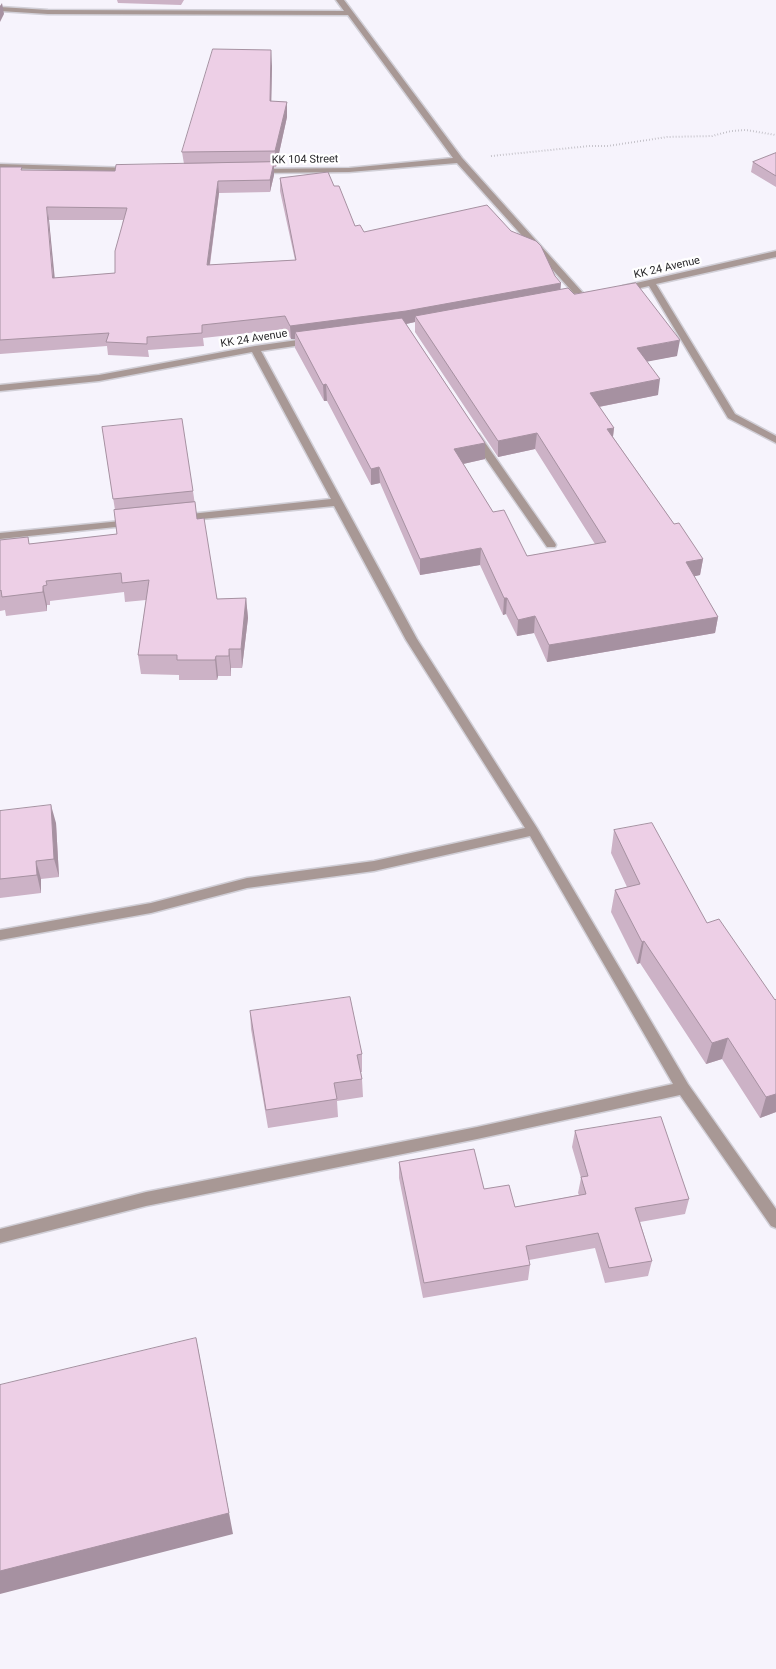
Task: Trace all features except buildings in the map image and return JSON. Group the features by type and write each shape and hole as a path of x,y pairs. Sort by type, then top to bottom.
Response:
{"street":[{"path":"340,0 459,160 581,296"},
{"path":"0,9 68,12 350,13"},
{"name":"KK 104 Street","path":"245,172 349,170 459,160"},
{"path":"0,166 138,170"},
{"name":"KK 24 Avenue","path":"616,290 652,284 776,254"},
{"path":"652,284 730,416 776,440"},
{"name":"KK 24 Avenue","path":"0,388 99,378 255,349 321,340"},
{"path":"255,349 412,640 533,832 683,1088 776,1220"},
{"path":"469,426 551,545"},
{"path":"174,519 337,502"},
{"path":"0,536 145,522"},
{"path":"0,934 63,925 151,908 247,883 374,866 533,832"},
{"path":"0,1236 146,1199 477,1133 683,1088"}],"path":[{"path":"459,160 554,149 608,146 667,137 712,136 731,131 746,130 776,135"}]}
